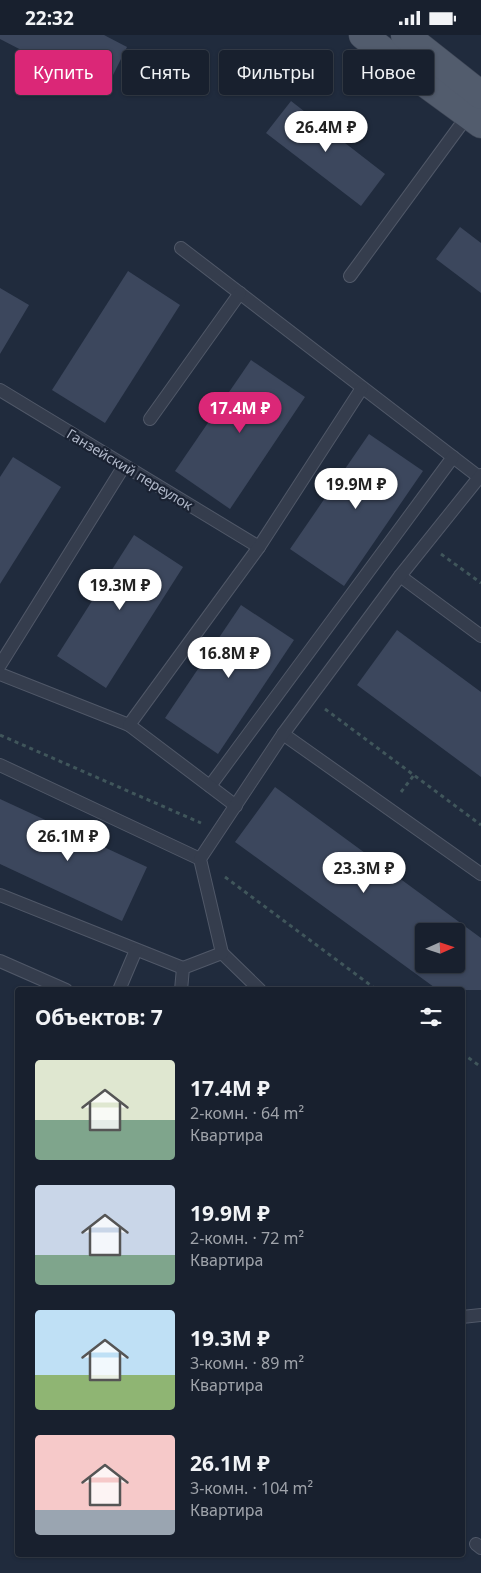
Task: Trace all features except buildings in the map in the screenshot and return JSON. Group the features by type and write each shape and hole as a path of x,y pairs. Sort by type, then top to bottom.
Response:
{"main road":[{"path":"363,35 477,112"},
{"path":"405,35 477,112"}],"lane":[{"path":"350,276 477,112"},
{"path":"181,248 480,476 400,575 310,698 200,859 222,953 257,987"},
{"path":"150,419 240,293"},
{"path":"129,725 259,547 362,387"},
{"name":"Ганзейский переулок","path":"0,390 259,547"},
{"path":"210,786 453,457"},
{"path":"0,665 124,466"},
{"path":"400,575 481,636"},
{"path":"0,674 129,725 236,806"},
{"path":"284,734 481,874"},
{"path":"0,765 200,859"},
{"path":"0,895 136,951 183,968 222,953"},
{"path":"120,987 136,951"},
{"path":"0,961 59,987"},
{"path":"181,987 183,968"},
{"path":"465,1317 481,1315"}],"path":[{"path":"427,543 481,583"},
{"path":"310,698 481,825"},
{"path":"0,735 219,832"},
{"path":"200,859 373,987"},
{"path":"465,1055 481,1067"}]}
